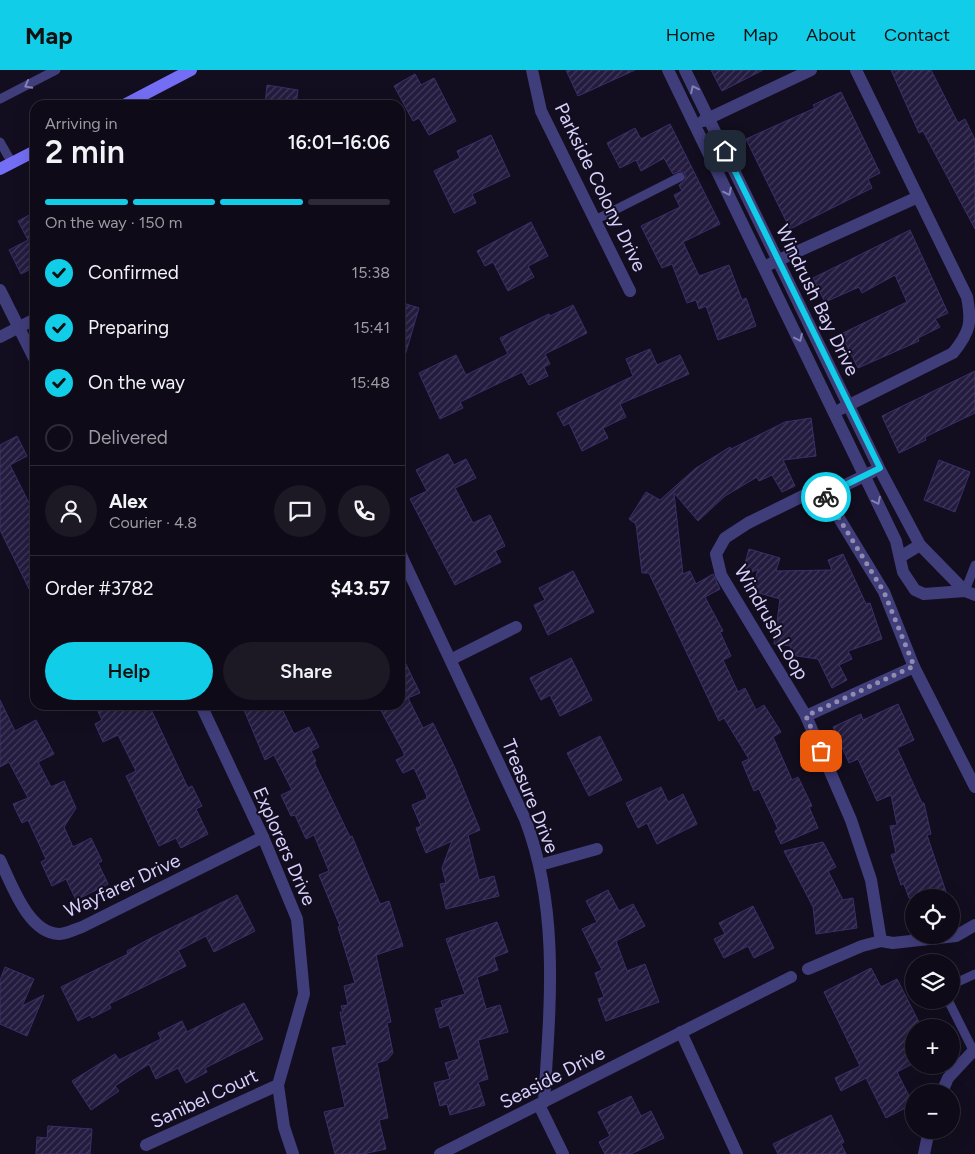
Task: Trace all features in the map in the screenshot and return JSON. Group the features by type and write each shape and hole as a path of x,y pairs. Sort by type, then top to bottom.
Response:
{"street":[{"path":"134,100 191,70"},
{"name":"Parkside Colony Drive","path":"532,70 541,110 630,291"},
{"name":"Windrush Bay Drive","path":"668,70 896,541 903,572 914,590 924,594 970,593"},
{"name":"Windrush Bay Drive","path":"685,70 849,406 920,545 970,593"},
{"path":"694,125 811,70"},
{"path":"835,413 953,352 966,338 970,314 967,297 856,70"},
{"path":"6,166 30,154"},
{"path":"764,267 918,197"},
{"path":"0,290 30,350"},
{"path":"0,337 30,322"},
{"path":"880,468 825,495 884,592 914,666 975,787"},
{"name":"Windrush Loop","path":"825,495 816,492 807,494 748,523 725,538 716,554 721,575 806,716 851,820 868,871 881,941"},
{"path":"900,557 920,545"},
{"name":"Treasure Drive","path":"405,563 452,659 525,819 540,865 546,905 551,967 542,1103"},
{"path":"452,659 516,627"},
{"path":"806,716 914,666"},
{"name":"Explorers Drive","path":"203,710 263,838 297,919 304,994 278,1085 284,1127 293,1154"},
{"name":"Wayfarer Drive","path":"0,860 24,909 35,923 47,930 60,934 82,927 263,838"},
{"path":"540,865 596,849"},
{"path":"808,969 862,946 881,941 893,943 956,936 975,925"},
{"name":"Seaside Drive","path":"440,1154 791,977"},
{"path":"681,1032 737,1154"},
{"path":"945,1084 948,1078 974,1049"},
{"name":"Sanibel Court","path":"146,1145 278,1085"},
{"path":"542,1103 563,1154"},
{"path":"924,1154 927,1139"}],"lane":[{"path":"0,99 56,70"},
{"path":"0,142 6,166"},
{"path":"595,220 680,177"},
{"path":"970,593 975,565"},
{"path":"960,981 975,974"},
{"path":"953,1009 974,1049"}],"building":[{"path":"566,70 635,70 578,96"},
{"path":"711,70 763,70 722,91"},
{"path":"891,70 931,70 958,123 965,119 975,140 975,229 923,131 919,133"},
{"path":"415,74 421,85 434,78 456,121 429,135 419,118 413,121 405,106 405,100 402,100 394,86"},
{"path":"267,85 298,90 297,100 266,100"},
{"path":"841,92 880,173 868,179 872,188 790,229 746,139 815,108 813,105"},
{"path":"670,124 720,224 683,242 699,276 729,265 742,300 746,298 756,326 718,340 706,306 699,309 696,300 687,303 672,264 662,268 641,226 680,207 674,195 682,191 679,185 685,180 685,174 680,171 673,174 664,158 641,171 636,160 620,168 607,143 635,128 641,139"},
{"path":"491,135 510,176 472,194 476,203 454,213 434,171 460,158 457,151"},
{"path":"30,215 30,270 21,274 9,250 28,240 18,221"},
{"path":"531,222 548,256 528,266 534,277 508,291 493,262 485,266 477,251"},
{"path":"910,230 948,313 935,319 940,327 918,338 919,341 858,368 841,334 907,302 895,275 862,293 859,287 825,302 813,278"},
{"path":"405,304 419,308 405,356"},
{"path":"573,305 587,333 545,354 550,364 544,367 548,376 529,385 522,372 460,402 463,408 440,419 419,373 456,355 466,375 508,354 500,338 549,314 550,316"},
{"path":"650,349 657,365 680,355 689,374 620,404 626,417 603,428 608,438 582,451 569,423 564,426 557,413 633,376 626,359"},
{"path":"975,371 975,413 925,437 926,440 899,453 882,416"},
{"path":"811,418 816,456 783,460 795,486 782,492 772,475 759,481 757,477 725,496 698,521 674,493 683,574 690,571 696,584 713,574 720,589 705,597 723,631 720,632 731,656 723,660 738,692 745,688 756,710 764,705 781,732 773,737 792,780 798,777 812,806 809,807 818,828 781,844 775,831 778,829 759,789 754,791 742,762 749,759 724,718 719,721 649,573 642,573 636,524 629,519 646,492 660,500 696,468 730,447 731,449 785,422"},
{"path":"17,436 27,456 10,465 30,502 30,591 0,530 0,445"},
{"path":"448,454 454,465 466,459 476,478 455,488 473,523 490,515 505,546 495,551 501,562 455,585 410,499 427,491 416,470"},
{"path":"939,460 970,472 955,512 924,500"},
{"path":"749,549 780,558 776,571 832,570 828,560 843,554 866,604 870,603 882,639 848,651 852,659 839,665 847,680 832,688 818,659 790,655 791,646 774,644 780,599 752,591 758,569 741,578"},
{"path":"573,571 594,612 548,635 534,605 545,600 539,588"},
{"path":"571,658 592,700 560,716 550,695 541,700 530,678"},
{"path":"405,662 420,693 408,698 423,728 433,723 455,768 480,830 468,835 479,880 494,876 499,896 446,909 440,884 446,883 442,868 452,841 426,853 416,828 421,826 412,805 426,799 427,796 414,768 403,773 396,760 404,756 381,710 405,710"},
{"path":"0,700 15,731 36,720 54,754 38,762 51,787 64,781 76,808 64,827 73,847 91,838 102,861 98,863 108,884 76,900 66,879 52,886 41,862 46,859 28,820 22,823 13,804 28,798 9,762 0,767"},
{"path":"898,704 914,740 897,748 922,803 924,803 931,834 927,835 945,889 906,889 904,884 901,885 891,855 896,853 890,826 897,825 891,795 877,801 858,759 849,763 833,727 861,714 863,720"},
{"path":"97,710 151,710 188,788 192,786 202,806 196,809 208,834 181,848 176,838 159,846 126,776 136,771 118,735 103,742 95,724 102,720"},
{"path":"244,710 282,710 294,734 309,727 319,747 311,751 316,761 314,762 350,837 352,836 380,904 389,901 403,946 376,955 391,1022 387,1023 393,1053 387,1060 377,1063 388,1118 379,1120 386,1149 363,1154 335,1154 324,1112 345,1107 332,1048 347,1045 340,1012 343,1012 341,1006 348,1005 344,986 355,983 338,927 340,926 319,875 329,871 314,835 306,839 295,815 291,816 281,795 292,790 274,755 265,760"},
{"path":"600,736 622,780 589,796 567,753"},
{"path":"661,787 668,802 683,794 697,824 657,844 647,823 638,828 626,803"},
{"path":"823,842 836,867 828,871 843,900 853,898 857,928 816,934 813,907 784,851"},
{"path":"608,890 619,911 633,904 645,926 616,941 627,971 645,964 659,1002 606,1021 598,999 604,997 595,973 602,970 582,929 597,922 586,901"},
{"path":"237,895 255,931 214,952 206,936 178,950 186,966 109,1004 111,1008 92,1018 90,1015 78,1021 61,987 128,954 127,951 151,938"},
{"path":"753,906 774,948 754,958 748,946 724,958 714,939 725,934 719,923"},
{"path":"497,922 508,952 494,957 498,970 477,977 486,1009 500,1005 508,1032 478,1040 488,1079 478,1082 485,1105 450,1115 447,1104 440,1106 434,1083 450,1079 445,1063 459,1059 449,1025 440,1028 435,1009 443,1007 441,1001 465,994 446,939"},
{"path":"5,967 34,979 22,1006 44,995 27,1036 0,1024 0,980"},
{"path":"871,968 881,987 897,979 905,995 905,1009 912,1009 917,1019 905,1019 905,1068 897,1072 905,1088 905,1108 886,1118 866,1078 841,1091 835,1078 860,1066 824,992"},
{"path":"244,1003 263,1039 205,1068 207,1072 186,1083 178,1068 156,1079 149,1064 115,1086 119,1091 91,1110 72,1081 115,1054 119,1060 161,1039 158,1033 182,1021 187,1032"},
{"path":"631,1096 641,1116 651,1111 664,1138 631,1154 605,1154 599,1142 610,1136 598,1112"},
{"path":"831,1115 844,1142 841,1144 846,1154 778,1154 773,1144"},
{"path":"48,1126 92,1129 90,1154 36,1154 37,1137 47,1138"}],"way so far":[{"path":"821,751 806,716 914,666 884,592 826,497"}],"route":[{"path":"725,151 880,468 825,495 826,497"}]}
